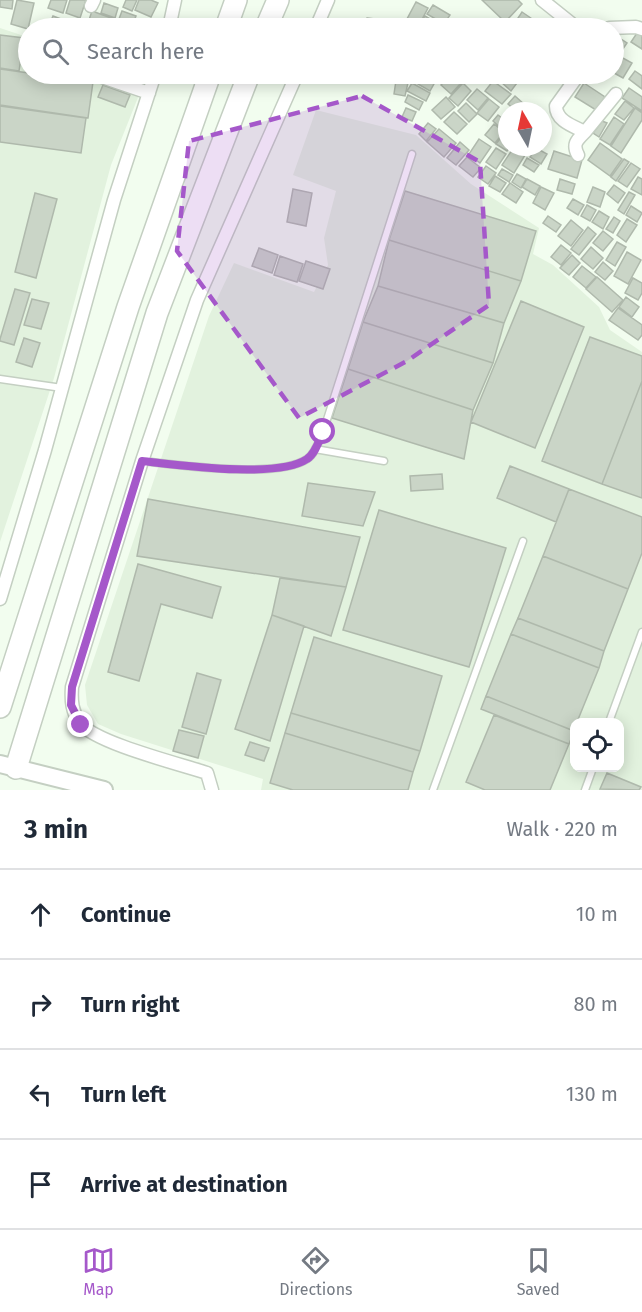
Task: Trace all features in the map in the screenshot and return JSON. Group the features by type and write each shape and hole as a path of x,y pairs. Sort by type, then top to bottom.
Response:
{"highway":[{"path":"230,18 236,0"},
{"path":"270,18 278,0"},
{"path":"0,707 124,318 206,84"},
{"path":"8,766 157,313 245,84"}],"main road":[{"path":"8,766 104,790"}],"street":[{"path":"171,18 175,0"},
{"path":"320,18 328,0"},
{"path":"542,0 564,18"},
{"path":"624,27 642,29"},
{"path":"122,84 149,93"},
{"path":"0,599 63,388 114,200 152,84"},
{"path":"212,790 207,773 104,739 81,725 71,705 72,687 142,461 197,300 293,84"},
{"path":"572,84 556,106 556,111 567,123 585,132"},
{"path":"578,155 574,147 575,143 616,94"}],"lane":[{"path":"142,461 223,470 276,467 297,464 309,459 323,432 412,154"},
{"path":"0,379 63,388"},
{"path":"315,449 384,461"},
{"path":"433,790 523,541"},
{"path":"611,718 642,632"},
{"path":"585,790 592,772"}],"highlighted area":[{"path":"362,96 480,162 489,305 407,361 299,418 177,251 189,141"}],"shaded area":[{"path":"0,28 18,34 18,84 104,84 139,95 111,165 54,378 0,542"},
{"path":"316,110 416,135 471,184 539,228 533,254 553,265 599,307 610,330 642,352 642,790 261,790 263,779 121,734 98,724 87,705 85,685 209,316 234,263 314,292 328,265 324,238 336,191 293,175"}],"building":[{"path":"0,0 13,0 12,9 0,7"},
{"path":"17,0 34,3 31,18 18,18 18,26 11,24"},
{"path":"51,0 67,0 63,13 48,8"},
{"path":"70,0 86,0 80,18 66,13"},
{"path":"126,0 137,0 132,11 123,7"},
{"path":"139,0 151,0 158,3 151,17 135,10"},
{"path":"482,0 518,0 522,4 509,18 501,18"},
{"path":"416,2 428,8 423,18 408,18"},
{"path":"104,3 118,8 115,18 101,13"},
{"path":"433,5 450,15 448,18 434,18 427,14"},
{"path":"92,11 111,18 90,18"},
{"path":"122,11 136,16 135,18 119,18"},
{"path":"522,12 531,18 518,18"},
{"path":"639,30 642,32 642,49 631,42"},
{"path":"0,35 18,37 18,71 0,68"},
{"path":"624,59 632,63 624,76"},
{"path":"0,69 18,72 18,84 93,84 88,118 0,105"},
{"path":"635,71 642,76 642,89 629,79"},
{"path":"396,84 408,84 405,96 394,94"},
{"path":"414,84 430,93 426,101 407,91"},
{"path":"418,84 434,84 430,91"},
{"path":"442,84 460,84 451,94"},
{"path":"462,84 471,91 458,106 449,98"},
{"path":"491,84 497,84 511,94 504,102 499,102 485,91"},
{"path":"503,84 516,84 511,91"},
{"path":"586,84 605,97 596,110 575,97"},
{"path":"103,85 130,95 125,107 98,97"},
{"path":"629,88 642,97 642,111 622,98"},
{"path":"477,89 488,98 478,110 467,100"},
{"path":"408,95 423,102 419,110 405,102"},
{"path":"515,96 522,102 510,102"},
{"path":"446,97 455,107 441,119 432,110"},
{"path":"489,99 498,106 488,121 477,113"},
{"path":"625,101 634,108 624,120 615,114"},
{"path":"466,103 477,114 469,122 458,111"},
{"path":"0,106 86,118 81,153 0,142"},
{"path":"406,108 416,112 412,121 402,117"},
{"path":"635,108 642,113 642,120 621,153 611,146"},
{"path":"454,112 467,124 457,134 444,122"},
{"path":"498,115 498,126 493,121"},
{"path":"614,117 624,124 610,145 600,139"},
{"path":"602,121 607,123 599,137 593,133"},
{"path":"428,123 436,129 426,141 419,134"},
{"path":"494,124 498,127 498,139 495,143 485,135"},
{"path":"439,129 456,143 444,157 427,142"},
{"path":"479,139 491,147 480,163 469,154"},
{"path":"460,142 469,150 456,165 447,158"},
{"path":"600,143 622,159 610,176 588,160"},
{"path":"496,148 498,156 505,156 496,169 486,162"},
{"path":"554,151 582,160 577,178 548,169"},
{"path":"508,156 525,156 514,173 502,165"},
{"path":"531,156 546,156 541,164"},
{"path":"467,157 481,168 473,177 459,166"},
{"path":"527,158 539,165 534,172 523,165"},
{"path":"624,159 629,162 616,181 611,177"},
{"path":"631,163 640,169 627,187 618,181"},
{"path":"486,166 496,173 488,184 478,177"},
{"path":"502,169 513,175 509,182 498,175"},
{"path":"517,174 526,179 521,188 512,182"},
{"path":"495,176 506,183 500,192 489,186"},
{"path":"638,177 642,179 642,195 631,189"},
{"path":"527,179 540,186 535,195 522,187"},
{"path":"560,179 575,184 572,194 557,190"},
{"path":"510,183 523,192 516,203 502,194"},
{"path":"614,185 625,193 618,203 607,194"},
{"path":"541,187 554,193 545,210 533,203"},
{"path":"593,187 605,192 600,207 587,202"},
{"path":"293,189 312,193 306,226 287,222"},
{"path":"405,191 536,231 521,281 389,240"},
{"path":"629,192 635,195 624,214 618,210"},
{"path":"35,193 57,199 36,278 15,272"},
{"path":"573,199 584,205 578,215 567,208"},
{"path":"587,205 596,210 590,221 581,216"},
{"path":"631,206 642,213 637,222 626,215"},
{"path":"599,211 609,217 603,229 592,222"},
{"path":"548,216 561,225 556,232 543,223"},
{"path":"614,217 620,221 613,233 606,229"},
{"path":"627,219 637,225 626,242 617,235"},
{"path":"571,220 583,230 571,246 558,236"},
{"path":"588,227 596,234 579,255 571,249"},
{"path":"603,231 613,239 603,251 593,243"},
{"path":"389,240 521,281 504,323 378,286"},
{"path":"617,242 626,247 615,266 606,260"},
{"path":"561,245 571,253 561,265 551,257"},
{"path":"591,247 603,258 593,269 581,259"},
{"path":"259,248 278,255 272,273 252,266"},
{"path":"627,252 641,260 628,284 614,276"},
{"path":"572,255 580,263 569,275 560,268"},
{"path":"280,256 303,264 297,282 274,275"},
{"path":"306,261 330,269 323,289 299,281"},
{"path":"603,262 613,271 605,280 595,272"},
{"path":"582,266 596,277 586,288 573,277"},
{"path":"597,277 623,300 612,312 586,289"},
{"path":"633,278 642,283 642,293 638,300 625,293"},
{"path":"378,286 504,323 493,363 363,322"},
{"path":"15,289 30,293 14,345 0,341 0,339"},
{"path":"626,297 639,307 632,317 619,307"},
{"path":"32,299 49,303 41,329 24,325"},
{"path":"521,301 584,327 535,448 471,422"},
{"path":"618,308 642,325 642,335 638,340 609,320"},
{"path":"363,322 493,363 473,410 348,369"},
{"path":"590,337 642,356 642,381 602,484 542,461"},
{"path":"24,338 40,343 32,367 16,362"},
{"path":"348,369 473,410 464,459 332,418"},
{"path":"642,381 642,498 602,484"},
{"path":"510,466 569,489 556,522 497,498"},
{"path":"442,474 443,489 411,491 410,476"},
{"path":"308,483 375,492 363,526 302,516"},
{"path":"569,489 642,517 642,553 628,589 543,556"},
{"path":"148,499 360,537 346,587 137,556"},
{"path":"379,510 506,548 469,667 343,630"},
{"path":"543,556 628,589 604,651 518,618"},
{"path":"138,564 221,587 212,618 161,604 139,681 108,672"},
{"path":"280,578 346,587 331,636 272,615"},
{"path":"272,615 304,626 270,741 235,729"},
{"path":"518,618 604,651 599,668 511,634"},
{"path":"511,634 599,668 579,718 570,718 570,729 486,696"},
{"path":"314,637 442,676 420,751 291,713"},
{"path":"197,673 221,680 206,734 182,727"},
{"path":"486,696 570,729 570,741 569,744 481,709"},
{"path":"291,713 420,751 413,772 285,733"},
{"path":"494,715 569,744 550,790 485,790 466,782"},
{"path":"179,730 204,736 198,758 173,751"},
{"path":"285,733 413,772 408,790 293,790 270,783"},
{"path":"250,742 269,748 264,761 245,755"},
{"path":"607,773 641,787 639,790 600,789"}],"route":[{"path":"81,725 71,705 72,687 142,461 223,470 297,464 309,459 323,432"}]}
